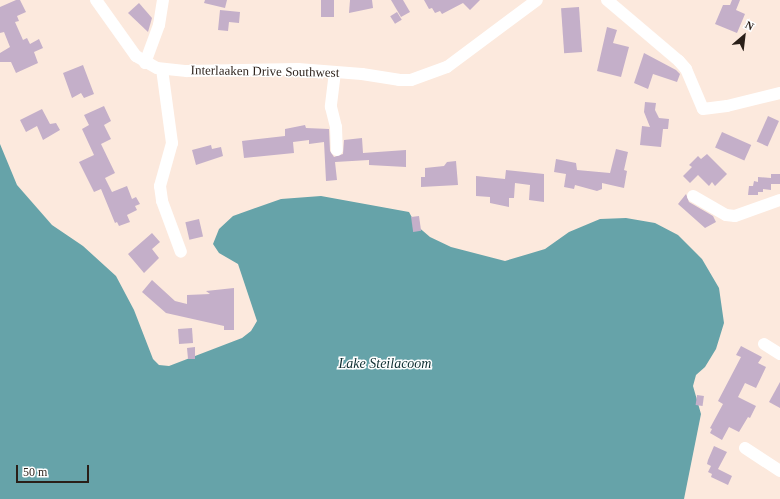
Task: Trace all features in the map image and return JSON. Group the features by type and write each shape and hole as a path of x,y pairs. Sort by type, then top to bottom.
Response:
{"street":[{"name":"Interlaaken Drive Southwest","path":"96,0 129,47 145,63 162,68 335,72 399,80 411,80 436,72 537,0"},
{"path":"145,63 159,25 163,0"},
{"path":"606,0 679,61 686,69 704,109 727,106 780,93"},
{"path":"162,68 172,143 160,186 162,201 181,252"},
{"path":"335,72 331,107 336,127 337,150"},
{"path":"693,196 726,215 735,216 780,200"},
{"path":"764,344 780,354"},
{"path":"745,448 780,472"}],"water":[{"name":"Lake Steilacoom","path":"0,144 17,185 52,225 83,246 116,276 134,310 153,359 159,365 169,366 242,338 251,331 257,321 238,264 219,253 213,244 219,229 233,216 281,199 321,196 409,212 416,225 430,237 451,247 505,261 545,249 569,232 600,219 626,218 655,223 678,235 702,259 719,288 724,323 716,349 705,367 696,375 693,386 701,414 684,499 0,499"}],"building":[{"path":"16,0 20,0 26,12 17,16 19,21 15,22 23,40 27,38 30,44 39,39 43,48 34,52 38,63 16,73 11,62 0,62 0,53 10,47 4,32 0,33 0,7"},
{"path":"205,0 227,0 225,8 204,3"},
{"path":"321,0 334,0 334,17 321,17"},
{"path":"350,0 372,0 373,8 349,13"},
{"path":"391,0 403,0 410,12 401,17"},
{"path":"424,0 480,0 470,10 463,3 442,14 440,11 435,13 432,8 429,9"},
{"path":"732,0 740,0 736,10 745,14 737,33 715,24 723,5 730,5"},
{"path":"139,3 152,18 148,32 128,13"},
{"path":"579,7 582,52 564,53 561,8"},
{"path":"220,10 240,12 239,23 229,22 228,31 218,30"},
{"path":"397,12 402,20 395,24 390,16"},
{"path":"607,27 617,30 613,43 629,47 621,77 597,71"},
{"path":"644,53 676,70 680,74 677,82 653,74 648,89 634,83"},
{"path":"83,65 94,94 84,98 81,93 72,98 63,73"},
{"path":"645,102 656,103 655,110 659,118 669,119 668,129 663,129 661,147 640,145 642,126 650,127 644,112"},
{"path":"104,106 111,121 104,125 111,139 101,144 115,173 105,178 112,192 127,186 132,199 136,197 140,204 135,206 137,210 127,215 130,222 119,226 117,222 115,223 101,189 94,192 79,162 94,155 82,129 89,125 84,115"},
{"path":"42,109 50,124 56,123 60,130 43,140 37,126 26,132 20,120"},
{"path":"768,116 779,121 768,146 757,142"},
{"path":"305,125 306,128 329,129 330,151 334,157 343,154 344,140 362,138 363,153 406,150 406,167 369,165 369,160 335,162 337,180 326,181 324,142 309,144 309,140 293,142 294,153 244,158 242,141 285,136 285,129"},
{"path":"722,132 751,145 744,161 715,148"},
{"path":"211,145 212,149 221,147 223,156 196,165 192,150"},
{"path":"616,149 628,152 624,170 627,171 624,188 602,183 602,189 597,191 575,185 574,189 564,187 566,174 554,172 556,159 576,163 577,170 610,173"},
{"path":"707,154 727,174 715,186 712,182 709,186 698,175 690,183 683,176 692,167 689,165 698,156 701,159"},
{"path":"456,161 458,185 421,187 421,177 425,177 425,168 444,166 447,162"},
{"path":"506,170 544,174 544,202 529,200 530,185 515,183 514,198 509,198 509,207 490,203 490,197 476,196 476,176 505,179"},
{"path":"771,174 780,174 780,184 771,184 771,190 763,189 763,192 758,192 758,195 748,195 749,186 753,186 754,181 758,182 758,177 771,178"},
{"path":"686,194 689,202 713,216 716,222 705,228 678,204"},
{"path":"419,216 421,231 413,232 411,217"},
{"path":"199,219 203,237 189,240 185,222"},
{"path":"152,233 160,242 152,249 159,258 144,273 128,254"},
{"path":"152,280 175,301 187,304 187,295 210,294 206,291 234,288 234,330 224,330 224,326 166,313 142,292"},
{"path":"192,328 193,343 179,344 178,329"},
{"path":"741,346 762,357 758,363 766,367 756,388 745,383 738,397 756,406 750,418 748,417 739,432 729,427 722,440 710,433 712,429 710,428 723,404 718,401 741,357 736,355"},
{"path":"195,347 195,359 188,359 187,348"},
{"path":"780,382 780,408 769,402"},
{"path":"697,395 704,396 703,406 696,405"},
{"path":"714,446 727,452 718,469 732,476 728,485 711,477 712,474 708,472 711,466 707,464"}]}
